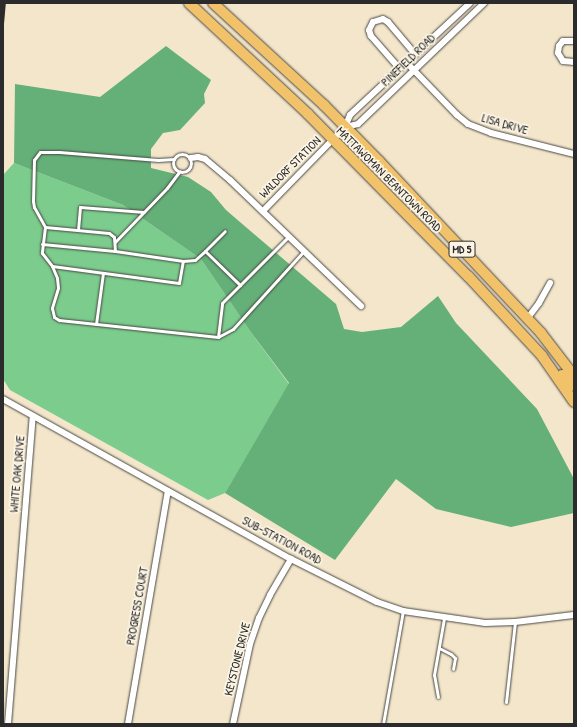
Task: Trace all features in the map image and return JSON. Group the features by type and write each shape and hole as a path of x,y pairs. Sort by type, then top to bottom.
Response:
{"highway":[{"name":"MATTAWOMAN BEANTOWN ROAD","path":"189,3 254,62 332,139 507,318 542,356 574,402"},
{"name":"MATTAWOMAN BEANTOWN ROAD","path":"212,3 345,126 527,319 574,376"},
{"path":"507,318 518,322 569,384 574,386"}],"street":[{"name":"PINEFIELD ROAD","path":"332,139 345,126 350,116 399,68 470,3"},
{"name":"PINEFIELD ROAD","path":"345,126 358,124 484,3"},
{"path":"399,68 371,36 369,30 373,22 383,20 388,22 415,54"},
{"path":"573,38 561,44 558,53 563,61 574,62"},
{"name":"LISA DRIVE","path":"406,62 457,115 468,124 491,133 574,154"},
{"name":"WALDORF STATION","path":"262,211 332,139"},
{"path":"191,158 198,156 205,159 305,250 361,306"},
{"path":"527,319 539,303 550,283"},
{"name":"SUB-STATION ROAD","path":"3,399 291,559 377,602 403,611 485,623 515,622 574,615"},
{"name":"WHITE OAK DRIVE","path":"8,724 33,416"},
{"name":"PROGRESS COURT","path":"128,724 168,491"},
{"name":"KEYSTONE DRIVE","path":"233,724 250,644 259,618 270,595 291,559"}],"lane":[{"path":"115,242 167,188 180,171 188,170 192,164 191,158 184,153 178,155 174,159 158,160 59,152 40,152 34,160 33,202 34,207 45,227 42,253 52,266 57,278 58,288 52,308 54,317 59,320 218,337 233,329 305,250"},
{"path":"174,159 174,165 180,171"},
{"path":"78,230 80,207 144,212"},
{"path":"45,227 112,234 115,242 115,251"},
{"path":"42,244 115,251 183,262 195,260 205,252 224,231"},
{"path":"218,337 222,303 289,236"},
{"path":"205,252 240,285"},
{"path":"52,266 179,284 183,262"},
{"path":"96,324 103,273"},
{"path":"383,724 403,611"},
{"path":"438,697 434,675 444,618"},
{"path":"506,702 515,622"},
{"path":"439,648 451,654 455,658 453,670"}],"green space":[{"path":"166,46 211,80 204,94 205,103 180,130 163,133 151,149 151,168 188,177 211,192 226,210 336,304 344,329 362,332 401,327 438,296 456,323 537,409 574,479 574,513 511,527 436,509 396,479 335,560 225,493 289,383 250,331 201,259 123,205 14,163 15,84 100,97"},
{"path":"14,163 123,205 201,259 250,331 289,384 225,493 208,500 10,390 3,379 3,175"}],"railway":[{"path":"3,24 5,3"}]}
